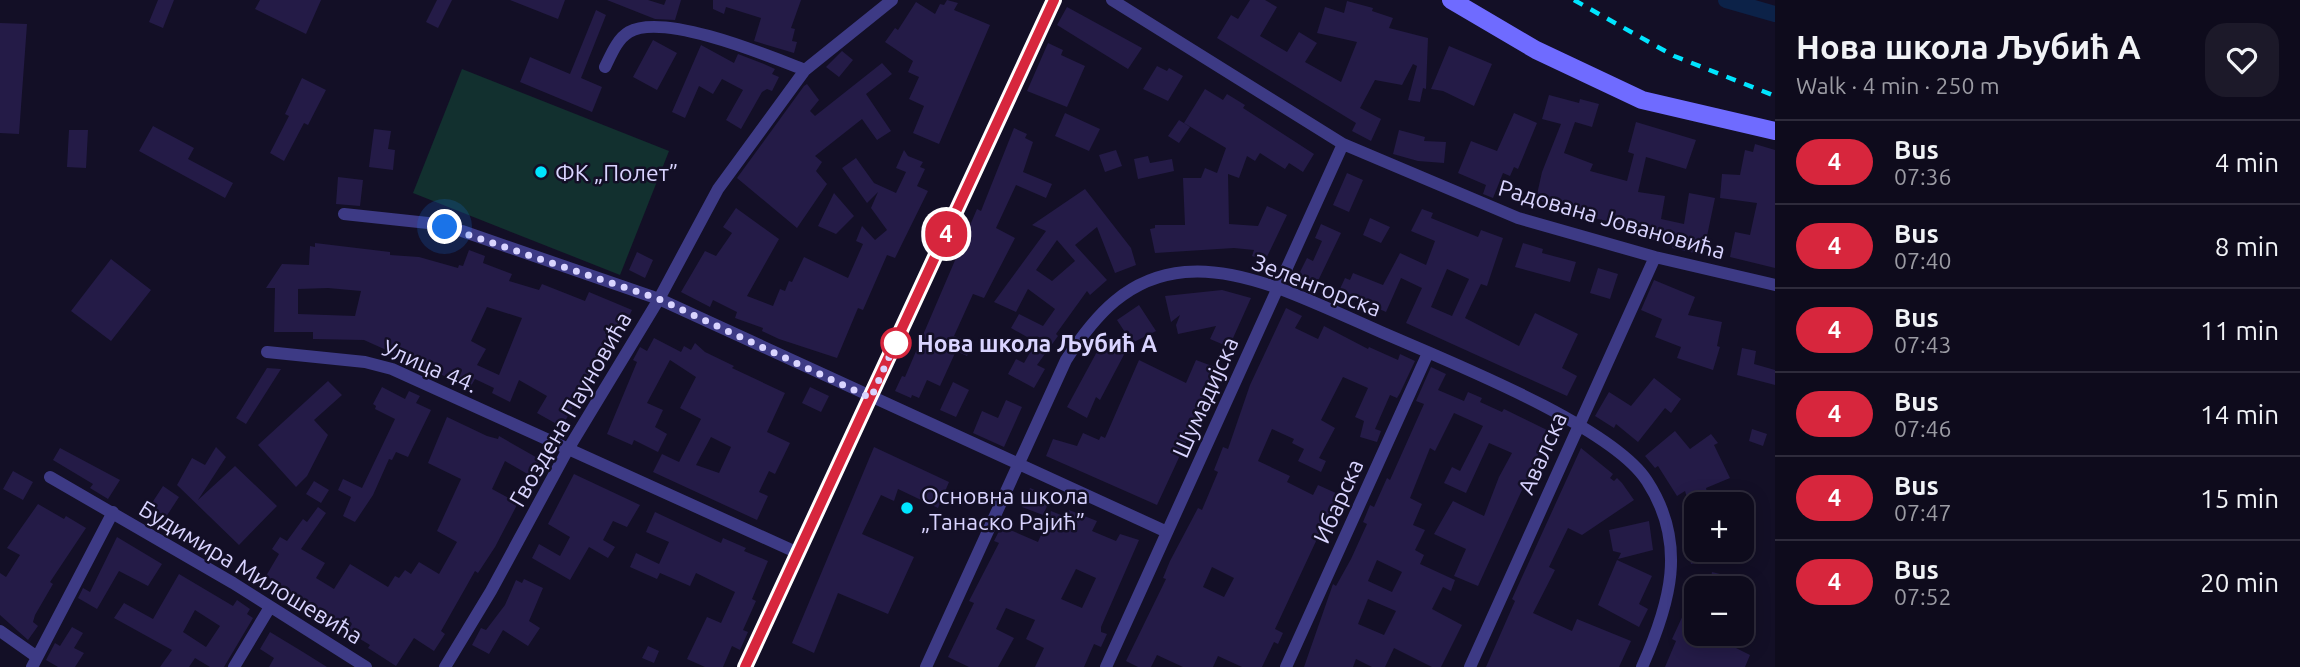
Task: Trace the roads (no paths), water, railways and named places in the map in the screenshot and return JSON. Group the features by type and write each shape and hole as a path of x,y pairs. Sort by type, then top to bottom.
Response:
{"main road":[{"path":"1451,0 1527,46 1642,100 1775,131"}],"street":[{"name":"Гвоздена Пауновића","path":"445,667 491,591 567,451 659,299 718,189 805,70 892,0"},
{"path":"745,667 1054,0"},
{"name":"Радована Јовановића","path":"1112,0 1343,144 1518,218 1655,257 1775,285"},
{"path":"605,67 621,38 640,27 680,31 737,44 805,70"},
{"name":"Шумадијска","path":"1106,667 1343,144"},
{"path":"344,214 428,223 462,230 659,299 1167,532"},
{"name":"Авалска","path":"1470,667 1655,257"},
{"name":"Зеленгорска","path":"926,667 1066,360 1098,313 1114,300 1140,286 1185,272 1225,274 1277,287 1428,353 1578,424 1638,469 1648,482 1666,527 1672,565 1670,587 1660,627 1642,667"},
{"name":"Улица 44.","path":"267,352 365,362 392,369 567,451 798,553"},
{"name":"Ибарска","path":"1286,667 1428,353"},
{"name":"Будимира Милошевића","path":"50,477 113,512 366,667"},
{"path":"0,631 34,662 113,512"},
{"path":"234,667 270,607"}],"waterway":[{"path":"1726,0 1775,14"}],"railway":[{"path":"1574,0 1674,56 1775,96"}],"place":[{"name":"ФК „Полет”","path":"541,172"},
{"name":"Нова школа Љубић А","path":"896,343"},
{"name":"Основна школа „Танаско Рајић”","path":"907,508"}]}
